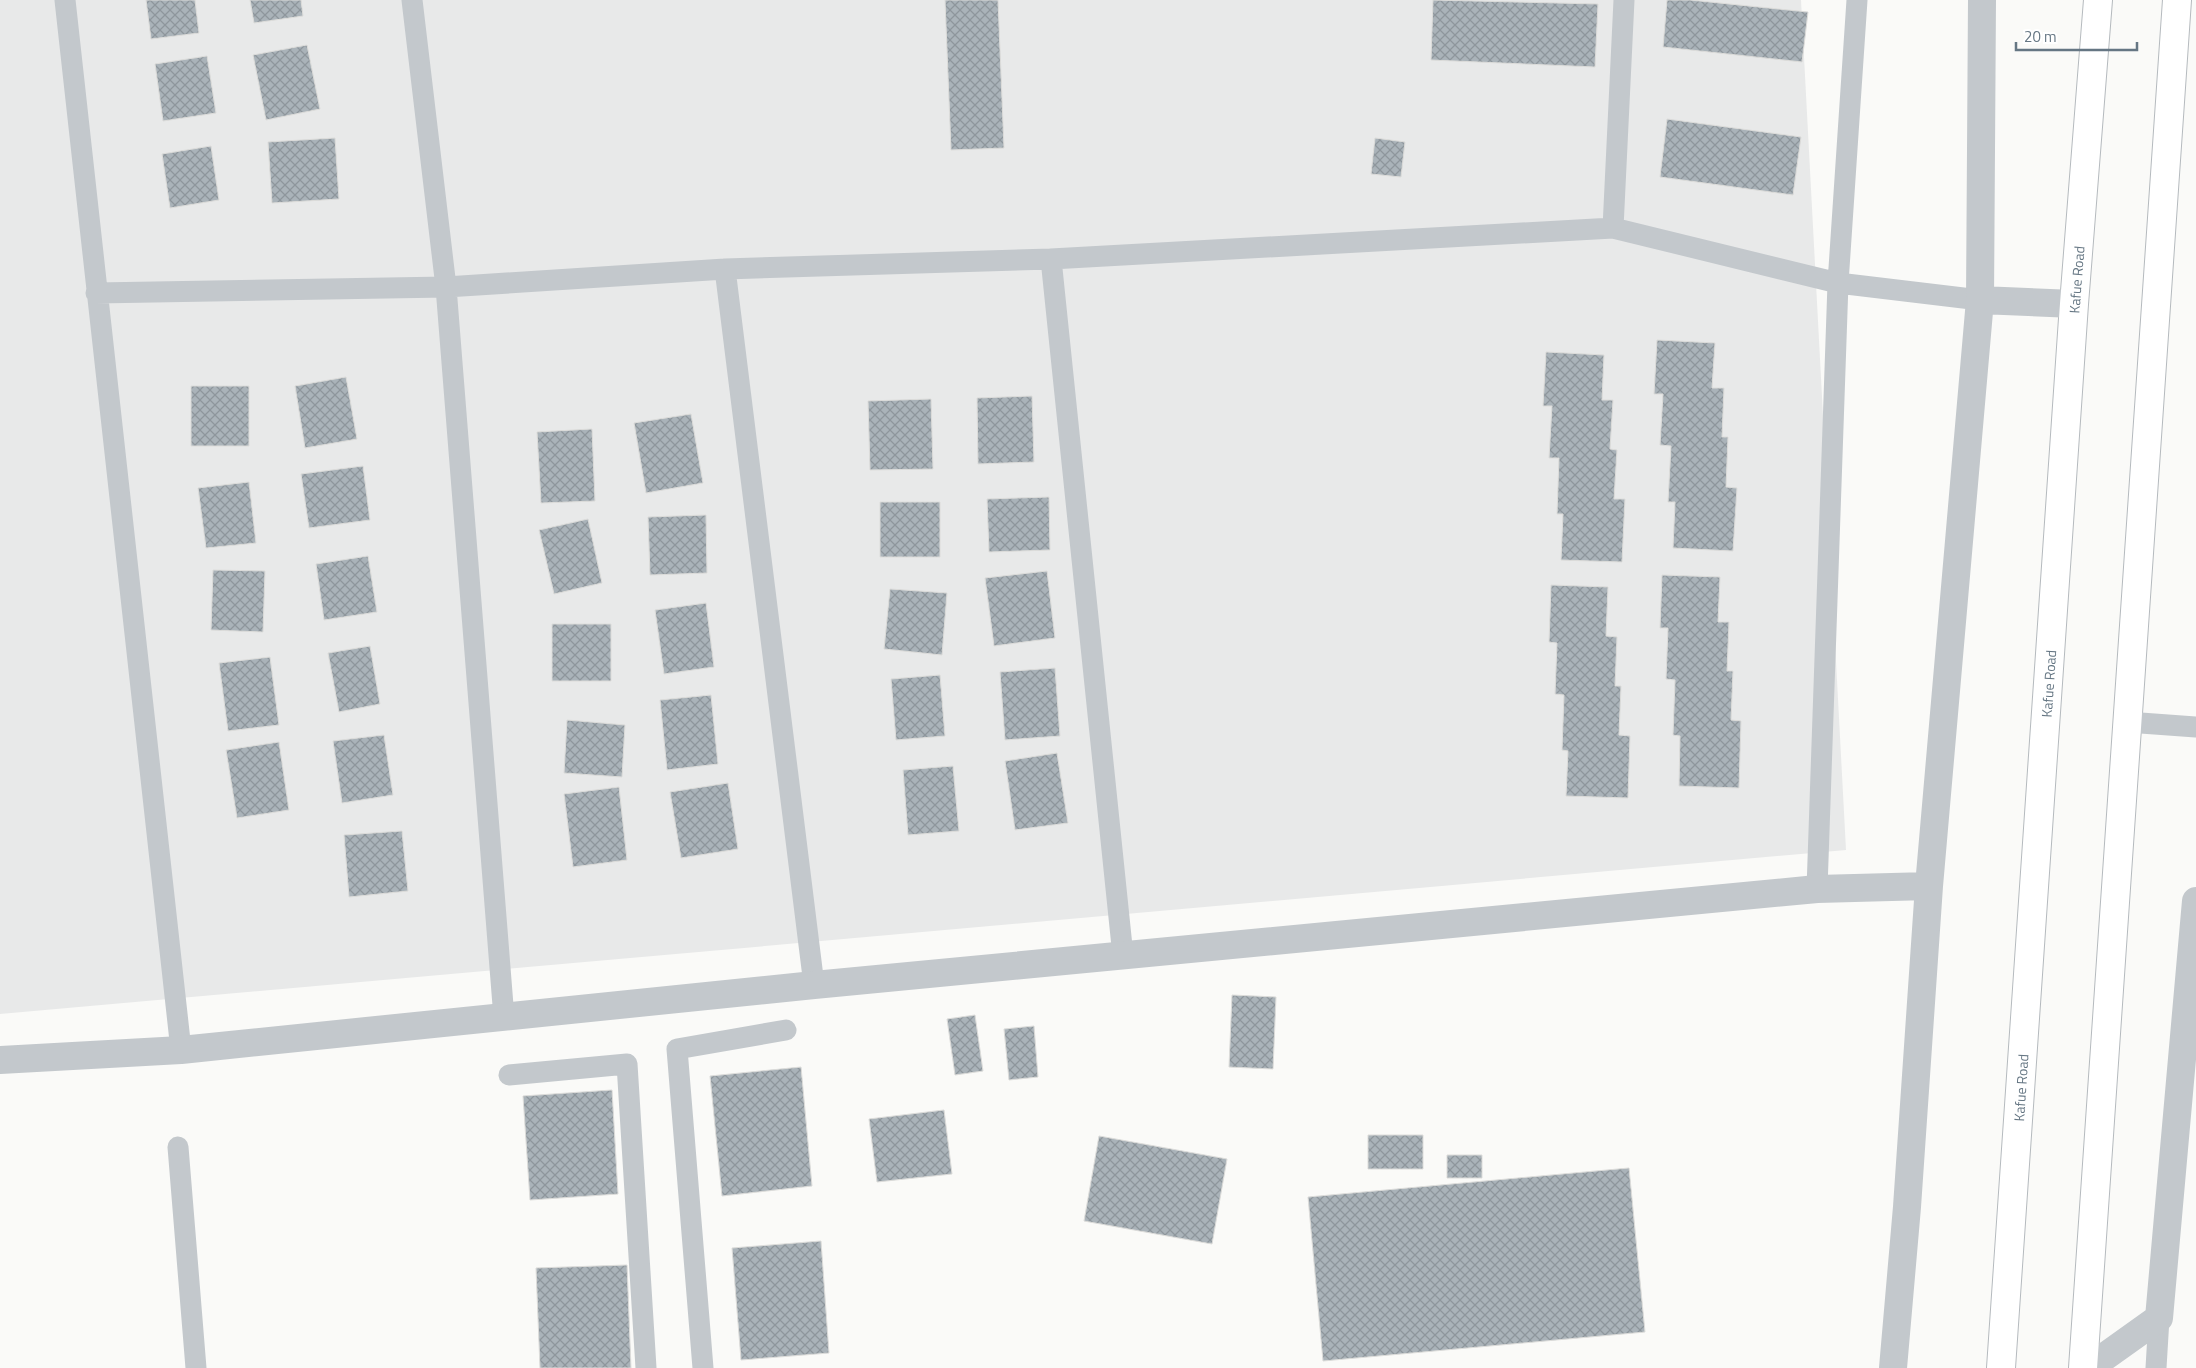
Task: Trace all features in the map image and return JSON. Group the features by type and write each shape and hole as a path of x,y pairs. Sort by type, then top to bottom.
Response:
{"main road":[{"name":"Kafue Road","path":"2000,1368 2074,304 2098,0"},
{"path":"2082,1368 2177,0"}],"street":[{"path":"1893,1368 1908,1207 1929,886 1980,300 1982,0"},
{"path":"1980,300 2074,304"},
{"path":"0,1060 181,1050 814,985 1818,889 1929,886"},
{"path":"2089,1368 2159,1318 2196,901"}],"lane":[{"path":"65,0 181,1050"},
{"path":"412,0 446,287 504,1018"},
{"path":"1613,228 1624,0"},
{"path":"1818,889 1838,283 1857,0"},
{"path":"96,293 446,287 725,269 1051,258 1613,228 1838,283 1980,300"},
{"path":"1051,258 1123,956"},
{"path":"725,269 814,985"},
{"path":"2127,722 2196,727"},
{"path":"703,1368 677,1049 786,1030"},
{"path":"509,1075 627,1064 646,1368"},
{"path":"178,1147 196,1368"},
{"path":"2156,1368 2159,1318"}],"shaded area":[{"path":"0,0 1801,0 1846,850 0,1014"}],"building":[{"path":"146,0 195,0 199,33 151,39"},
{"path":"250,0 301,0 303,16 254,23"},
{"path":"945,0 998,0 1004,148 951,150"},
{"path":"1433,0 1598,4 1595,67 1431,60"},
{"path":"1667,0 1690,0 1808,12 1802,62 1663,47"},
{"path":"307,45 320,109 266,120 253,55"},
{"path":"207,56 216,113 163,121 155,64"},
{"path":"1667,119 1801,137 1793,195 1660,177"},
{"path":"335,138 339,199 272,203 268,142"},
{"path":"1375,138 1405,142 1401,177 1371,174"},
{"path":"211,146 219,200 170,208 162,154"},
{"path":"1657,340 1715,343 1712,388 1724,388 1722,437 1728,437 1726,487 1737,488 1733,551 1673,548 1675,502 1668,502 1671,446 1660,445 1663,394 1654,394"},
{"path":"1546,352 1604,355 1602,400 1613,400 1610,449 1617,450 1614,499 1625,499 1622,562 1561,560 1563,514 1557,514 1559,458 1549,458 1552,406 1543,406"},
{"path":"346,377 357,439 305,448 295,386"},
{"path":"191,386 249,386 249,446 191,446"},
{"path":"1032,396 1034,462 978,464 977,398"},
{"path":"931,399 933,469 870,470 868,401"},
{"path":"691,414 703,483 646,493 634,423"},
{"path":"592,429 595,501 541,503 537,432"},
{"path":"363,466 370,520 309,528 301,474"},
{"path":"249,482 256,543 206,548 198,488"},
{"path":"1049,497 1050,550 989,552 987,499"},
{"path":"880,502 940,502 940,557 880,557"},
{"path":"706,515 707,573 650,575 648,517"},
{"path":"588,519 602,583 554,594 539,530"},
{"path":"368,556 377,612 324,620 316,564"},
{"path":"213,570 265,571 263,632 211,630"},
{"path":"1047,571 1055,638 994,646 985,578"},
{"path":"1662,575 1720,577 1718,622 1729,622 1727,671 1733,671 1731,720 1741,721 1739,788 1679,786 1680,736 1673,735 1675,680 1666,679 1668,628 1660,628"},
{"path":"1551,585 1608,587 1606,636 1617,637 1615,686 1621,686 1619,735 1630,736 1628,798 1566,796 1568,751 1562,750 1564,695 1555,694 1557,643 1549,642"},
{"path":"890,589 947,593 942,655 884,649"},
{"path":"706,603 714,667 664,674 655,610"},
{"path":"552,624 611,624 611,681 552,681"},
{"path":"370,646 380,704 339,712 328,653"},
{"path":"270,657 279,725 228,731 219,663"},
{"path":"1055,668 1060,736 1005,740 1000,672"},
{"path":"940,675 945,736 896,740 891,679"},
{"path":"711,695 718,764 667,770 660,700"},
{"path":"567,720 625,725 622,777 564,773"},
{"path":"384,735 393,795 342,803 333,741"},
{"path":"279,742 289,810 237,818 226,750"},
{"path":"1057,753 1068,823 1015,830 1005,761"},
{"path":"953,766 959,831 908,835 903,770"},
{"path":"728,783 738,849 681,858 670,792"},
{"path":"619,787 627,860 573,867 564,794"},
{"path":"402,831 408,891 349,897 344,835"},
{"path":"1232,995 1276,997 1273,1069 1229,1067"},
{"path":"975,1015 983,1071 955,1075 947,1019"},
{"path":"1034,1026 1038,1077 1009,1080 1004,1029"},
{"path":"801,1067 812,1186 722,1196 710,1076"},
{"path":"612,1090 618,1194 530,1200 523,1096"},
{"path":"944,1110 952,1174 877,1182 869,1119"},
{"path":"1368,1135 1423,1135 1423,1169 1368,1169"},
{"path":"1099,1136 1227,1159 1212,1244 1084,1221"},
{"path":"1447,1155 1482,1155 1482,1178 1447,1178"},
{"path":"1629,1168 1645,1332 1323,1361 1308,1197"},
{"path":"821,1241 829,1353 741,1360 732,1248"},
{"path":"627,1265 631,1368 540,1368 536,1268"}]}
